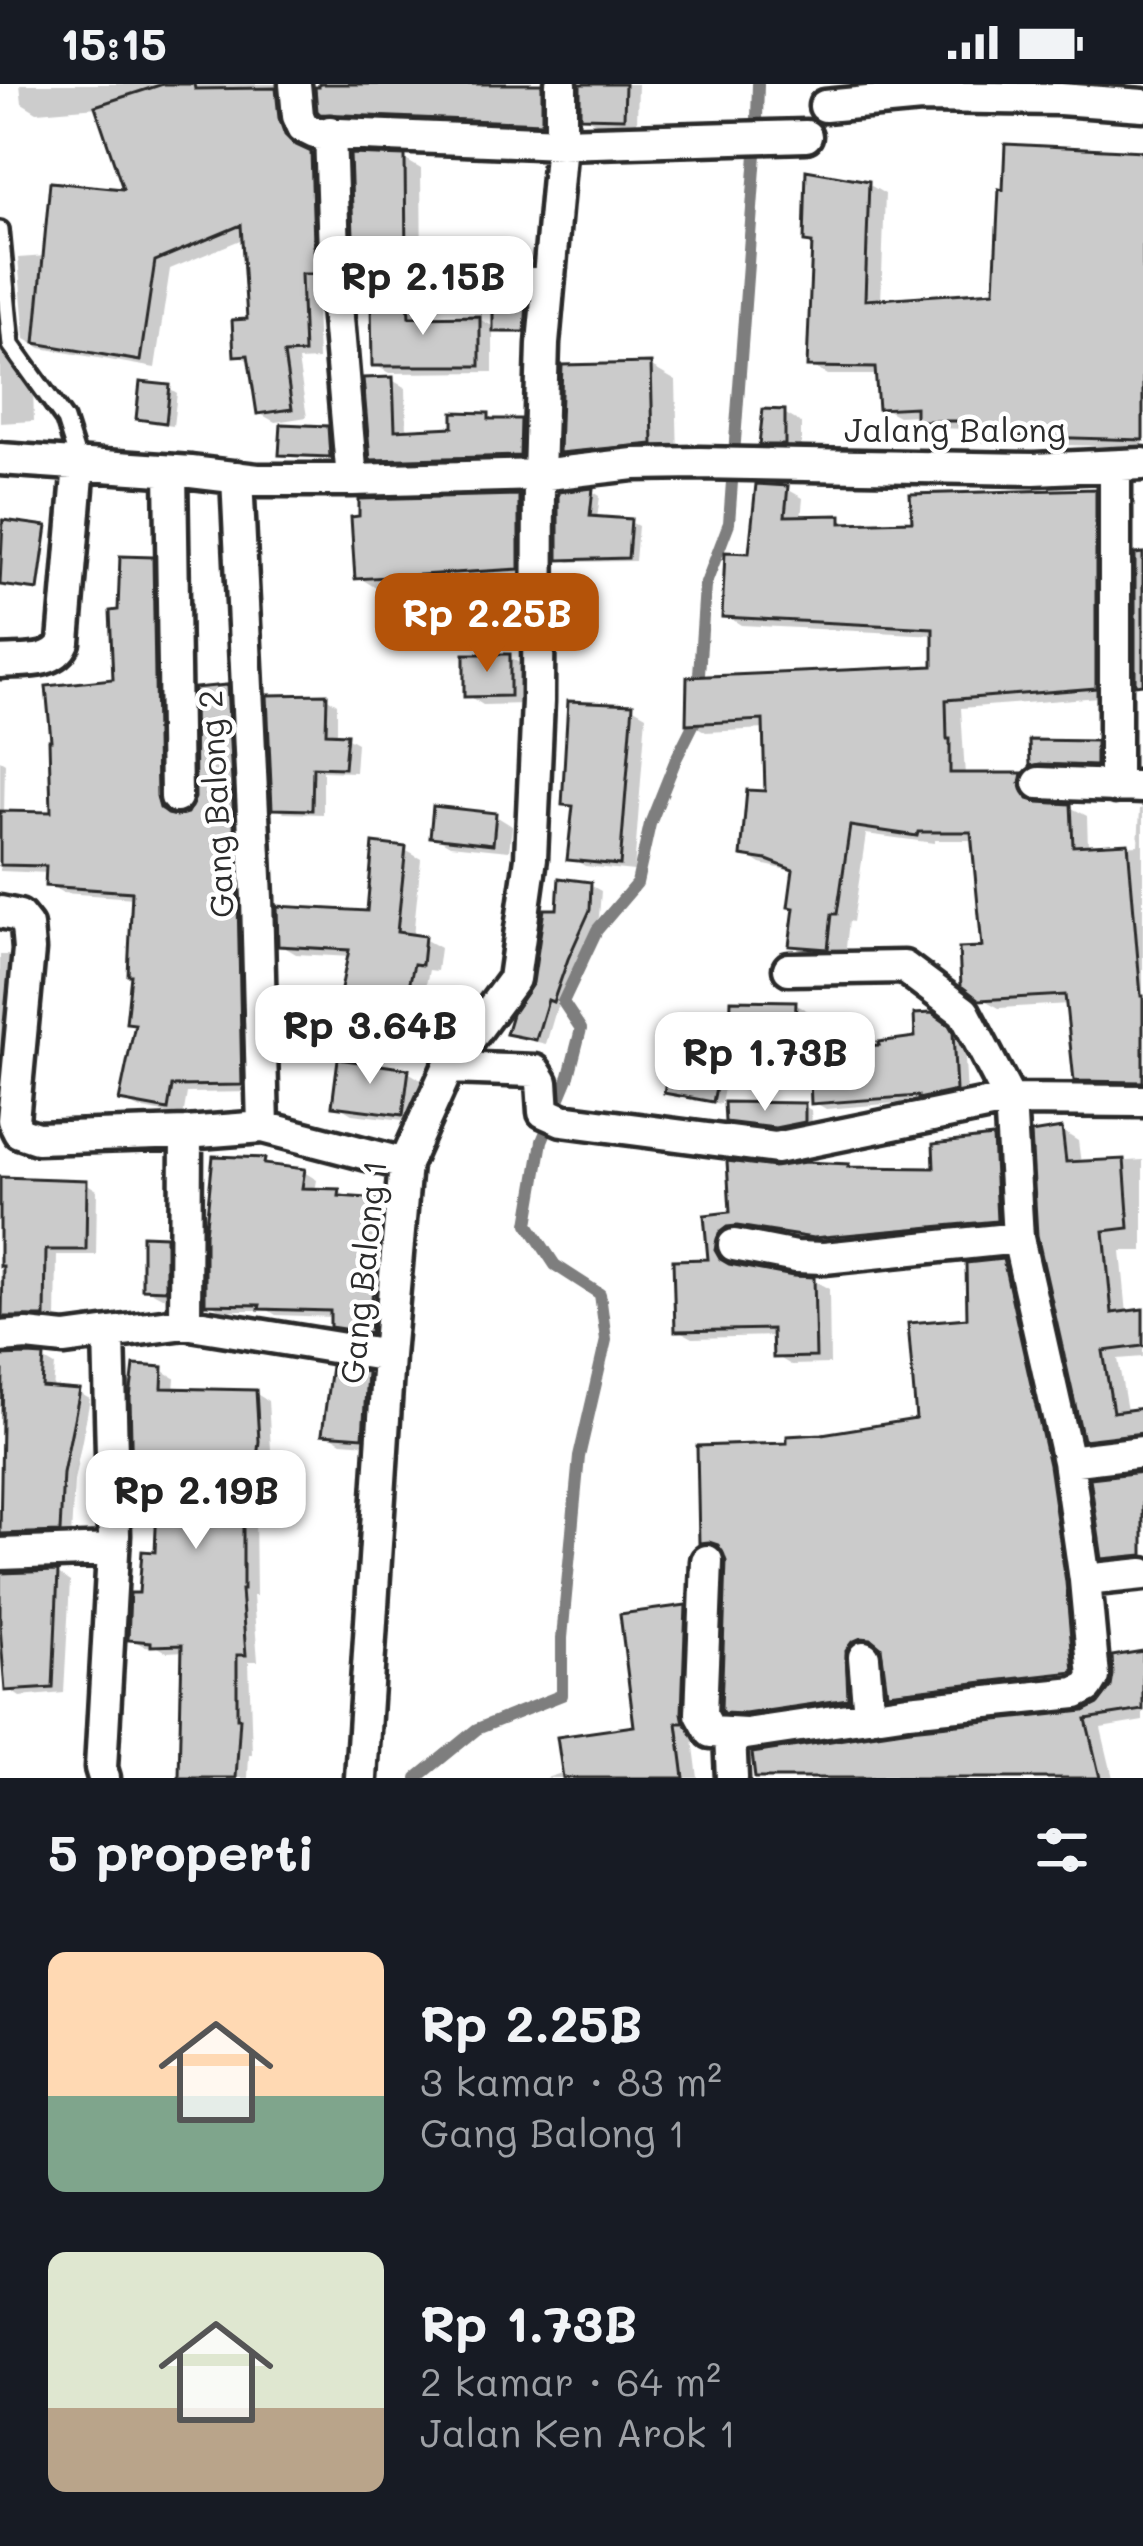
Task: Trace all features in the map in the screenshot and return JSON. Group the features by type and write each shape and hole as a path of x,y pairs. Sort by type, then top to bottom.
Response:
{"street":[{"path":"295,84 298,116 303,127 315,133 561,143 790,136"},
{"name":"Gang Balong 1","path":"361,1778 405,1164 448,1068 514,980 530,857 536,783 546,283 561,143 560,84"},
{"path":"825,106 920,97 1060,98 1143,105"},
{"path":"330,132 335,283 352,480"},
{"path":"335,283 546,283"},
{"name":"Jalang Balong","path":"0,459 237,477 352,480 539,475 634,464 1034,469 1129,465"},
{"path":"0,662 49,658 60,652 64,642 79,464"},
{"path":"1039,783 1129,787 1129,465"},
{"path":"171,471 176,797"},
{"name":"Gang Balong 2","path":"237,477 263,1127"},
{"path":"0,912 19,916 27,926 29,950 13,1120 19,1132 37,1138 263,1127 405,1164"},
{"path":"707,1561 701,1714 711,1732 730,1735 1076,1693 1094,1677 1067,1461 1018,1238 1010,1100 964,1012 904,967 789,969"},
{"path":"448,1068 536,1071 553,1116 776,1148 1010,1100 1143,1101"},
{"path":"185,1323 186,1133"},
{"path":"734,1245 824,1258 1018,1238"},
{"path":"0,1337 65,1339 185,1323 388,1356"},
{"path":"104,1778 113,1550 109,1334"},
{"path":"1067,1461 1143,1452"},
{"path":"0,1554 113,1550"},
{"path":"1085,1580 1143,1574"},
{"path":"864,1657 868,1716"},
{"path":"730,1735 732,1778"}],"lane":[{"path":"0,230 10,345 65,420 79,464"}],"building":[{"path":"163,84 194,84 195,89 276,88 285,135 311,152 315,274 301,274 304,353 284,354 292,409 257,414 248,355 234,356 232,320 247,319 241,225 155,261 140,361 35,343 50,182 123,189 95,106"},
{"path":"542,84 542,123 320,114 315,87"},
{"path":"580,84 625,84 624,118 580,117"},
{"path":"1005,144 1143,151 1143,440 965,435 965,421 915,421 915,407 878,409 875,368 807,367 812,243 804,242 806,170 869,181 865,300 994,291"},
{"path":"350,154 405,156 406,263 354,263"},
{"path":"371,302 408,302 409,317 480,316 480,366 372,366"},
{"path":"493,302 527,302 525,332 493,332"},
{"path":"651,363 653,444 559,453 562,365"},
{"path":"393,377 395,430 453,427 453,412 521,419 520,456 370,460 363,378"},
{"path":"140,382 170,385 166,423 136,419"},
{"path":"763,409 785,410 785,445 759,445"},
{"path":"281,424 328,426 330,457 279,455"},
{"path":"756,484 788,486 785,516 841,515 841,523 912,521 910,494 1096,489 1096,688 946,700 947,739 950,773 1022,773 1020,783 1028,799 1071,804 1073,846 1128,843 1143,996 1143,1082 1074,1081 1065,995 979,1000 961,986 959,948 982,947 971,832 918,832 917,836 850,826 828,949 789,946 793,870 741,856 747,790 765,791 763,720 686,724 687,677 933,666 933,628 722,617 725,552 749,553"},
{"path":"593,488 590,516 631,519 628,558 558,560 558,492"},
{"path":"519,495 519,569 355,579 351,517 359,516 359,499"},
{"path":"3,520 47,526 38,590 0,585"},
{"path":"1143,553 1143,684 1135,685 1135,554"},
{"path":"120,556 153,557 157,797 168,814 187,813 195,798 194,688 227,685 242,1085 172,1086 168,1110 119,1101 135,1024 126,1023 132,892 45,886 46,866 0,865 0,811 51,812 46,686 113,679 110,611 118,610"},
{"path":"464,654 510,654 510,696 464,697"},
{"path":"327,694 326,733 347,734 344,768 313,767 312,810 272,809 267,695"},
{"path":"568,701 633,704 620,865 567,860 573,806 562,805"},
{"path":"1029,740 1096,741 1096,766 1030,766"},
{"path":"433,806 496,813 493,844 430,837"},
{"path":"373,843 406,847 397,932 425,936 422,965 414,964 403,1012 339,999 349,950 278,946 277,906 367,911"},
{"path":"559,878 591,882 590,910 553,1002 548,1000 536,1040 506,1034 512,1014 533,983 544,909 557,909"},
{"path":"731,1000 796,1001 795,1032 730,1031"},
{"path":"932,1013 953,1032 956,1091 918,1099 811,1104 809,1048 879,1045 915,1037 914,1014"},
{"path":"673,1035 726,1039 713,1102 664,1093"},
{"path":"338,1059 409,1069 403,1115 332,1106"},
{"path":"724,1102 805,1103 805,1122 775,1128 725,1122"},
{"path":"1062,1128 1066,1162 1124,1159 1129,1228 1104,1231 1112,1313 1143,1309 1143,1346 1103,1351 1113,1412 1143,1408 1143,1433 1083,1440 1037,1235 1031,1133"},
{"path":"993,1137 997,1221 813,1238 737,1226 719,1233 715,1250 729,1264 814,1277 816,1357 773,1358 772,1329 675,1331 673,1260 708,1259 704,1215 730,1212 727,1161 774,1167 805,1162 934,1168 933,1144"},
{"path":"213,1156 265,1158 264,1164 305,1169 302,1188 340,1189 339,1196 382,1199 370,1333 330,1327 330,1311 205,1304 205,1234"},
{"path":"0,1177 87,1180 86,1250 46,1250 45,1317 2,1317"},
{"path":"142,1235 166,1236 166,1290 142,1289"},
{"path":"1003,1259 1049,1465 1074,1672 887,1693 881,1647 861,1638 846,1650 848,1699 723,1713 726,1561 718,1545 699,1543 697,1446 787,1443 787,1436 916,1419 908,1323 967,1318 966,1263"},
{"path":"0,1356 44,1356 42,1387 80,1390 63,1473 60,1532 0,1534"},
{"path":"134,1365 163,1367 162,1388 256,1390 259,1441 252,1505 243,1504 241,1590 246,1655 237,1655 236,1778 179,1778 182,1645 151,1646 151,1642 128,1640 130,1593 139,1593 142,1551 155,1552 158,1483 132,1480"},
{"path":"331,1366 367,1372 363,1437 322,1434"},
{"path":"1143,1472 1143,1555 1102,1559 1090,1478"},
{"path":"58,1571 53,1688 5,1691 0,1573"},
{"path":"686,1605 684,1723 677,1723 684,1778 563,1778 557,1737 634,1726 620,1614"},
{"path":"1143,1651 1143,1710 1086,1719 1100,1778 755,1778 752,1753 910,1729 1084,1711 1098,1704 1111,1687 1112,1656"}],"waterway":[{"path":"698,689 705,586 729,523 758,84"},
{"path":"417,1778 477,1729 562,1695 562,1638 579,1457 606,1340 600,1294 555,1265 528,1224 542,1141 569,1076 581,1029 563,1002 597,930 637,883 650,824 698,709"}]}
